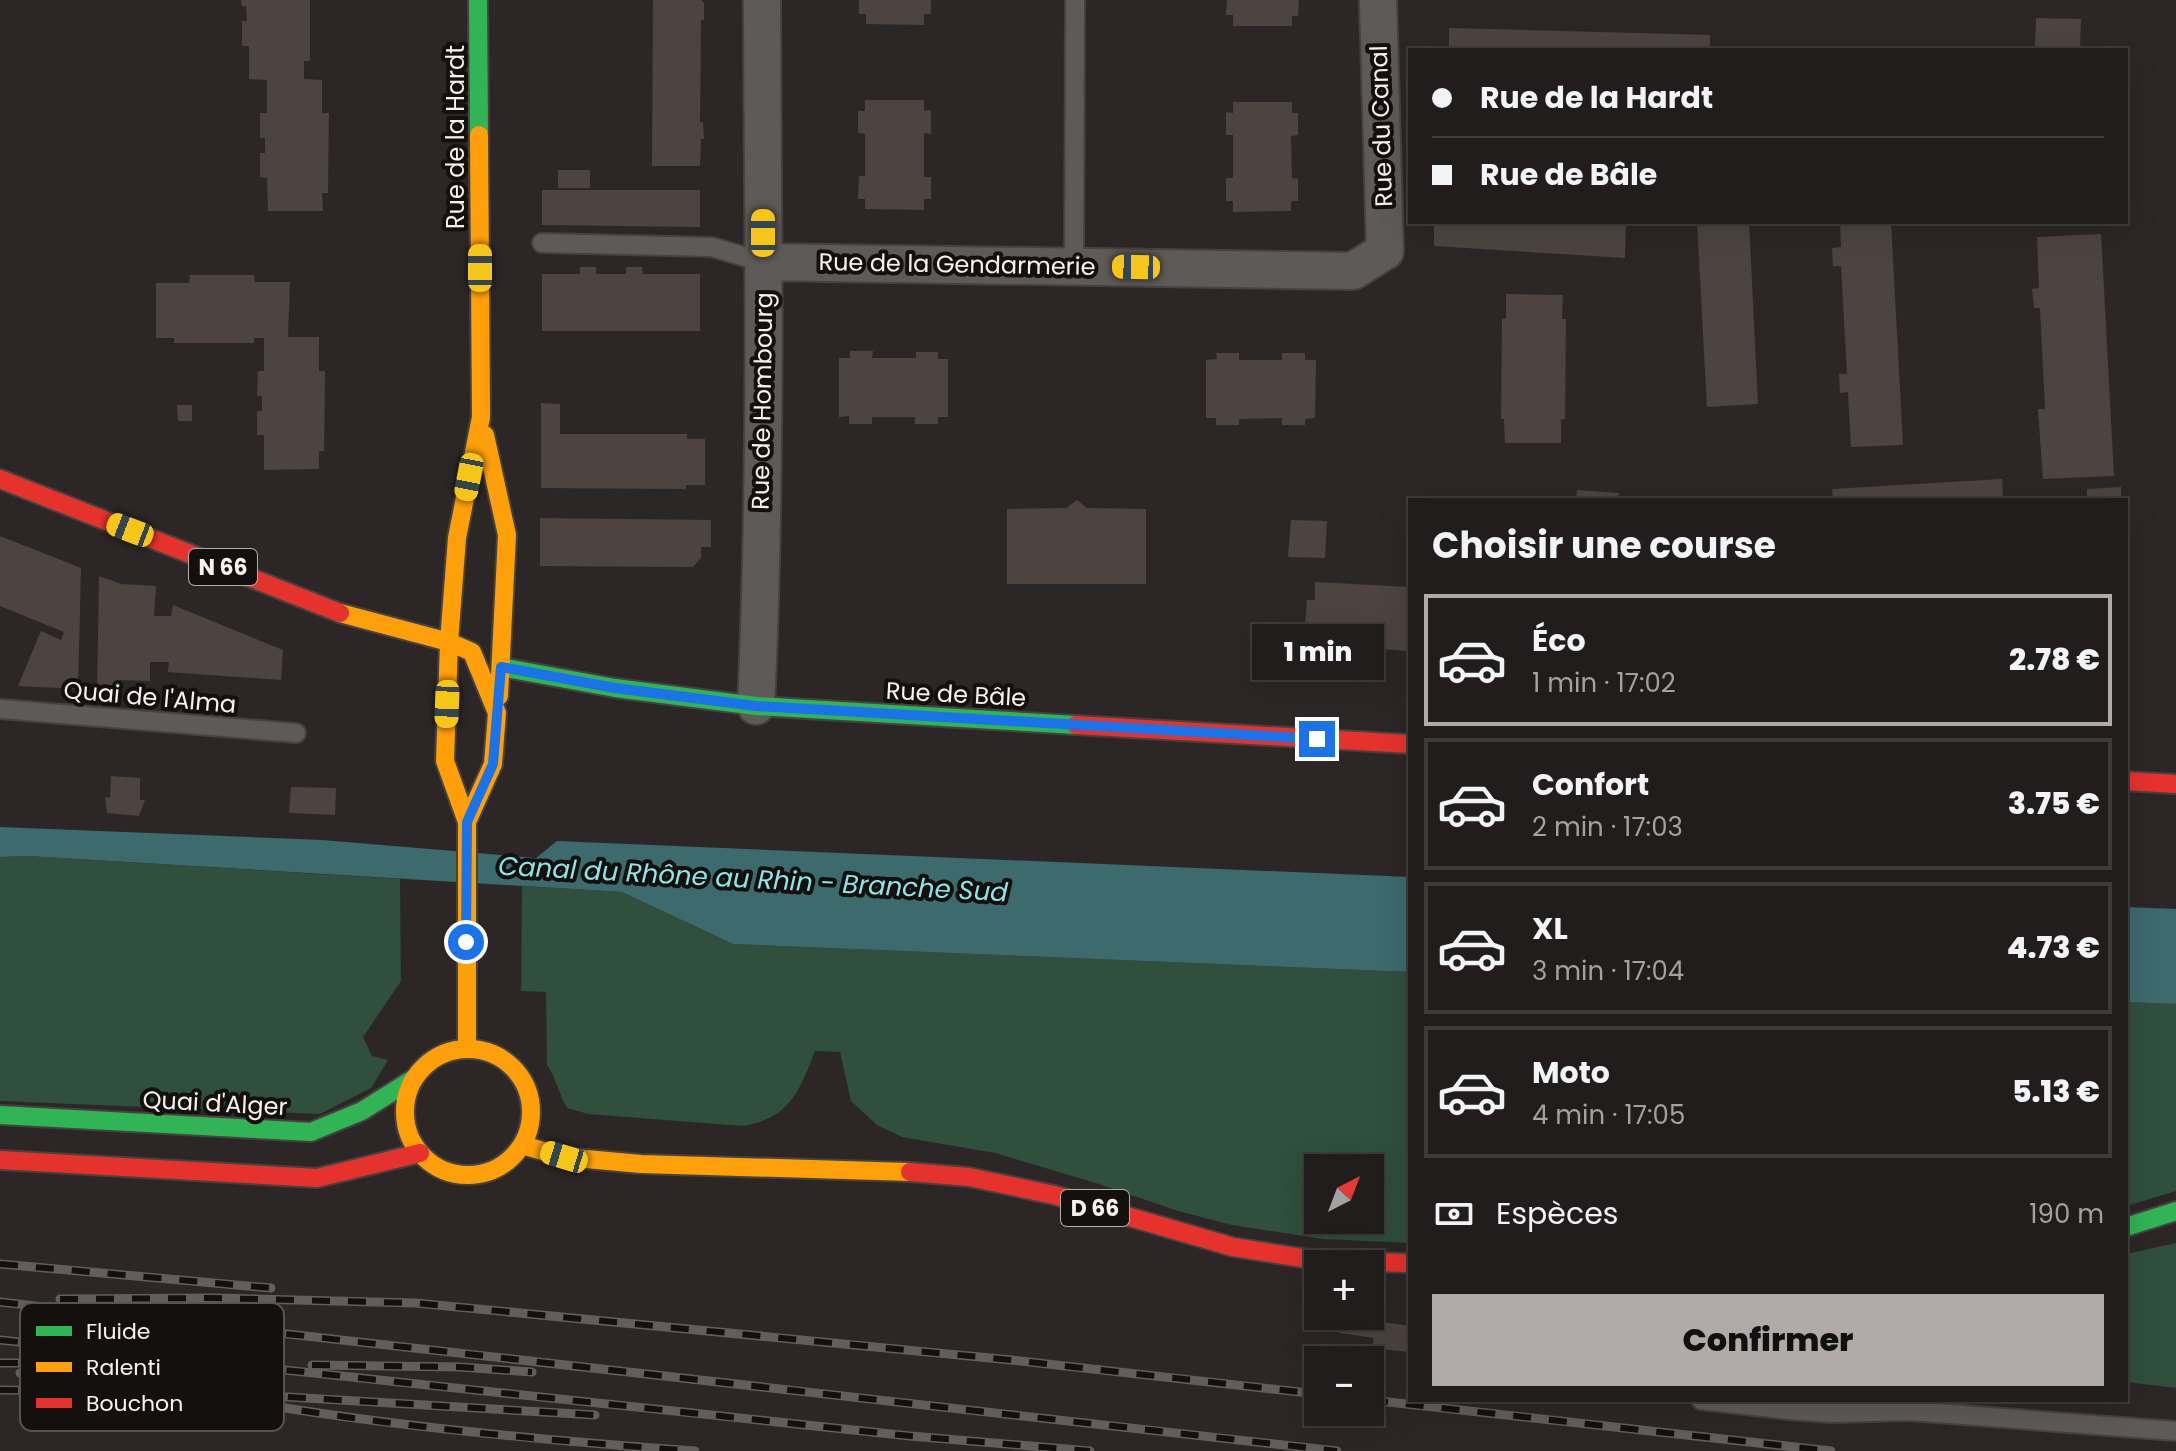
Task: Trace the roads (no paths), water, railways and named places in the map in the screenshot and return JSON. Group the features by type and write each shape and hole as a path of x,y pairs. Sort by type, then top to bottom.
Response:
{"main road":[{"name":"Rue de la Hardt","path":"467,822 445,761 449,642 457,538 481,417 478,0"},
{"name":"Rue de la Hardt","path":"467,822 493,764 507,535 481,417"},
{"name":"N 66","path":"0,479 337,612 449,642"},
{"name":"Rue de la Hardt","path":"449,642 472,652 497,713"},
{"name":"Rue de Bâle","path":"501,667 615,688 756,706 1408,744"},
{"path":"2128,781 2176,784"},
{"path":"467,822 467,1049"},
{"path":"467,1049 482,1050 500,1058 515,1071 526,1087 531,1106 529,1126 522,1145 509,1159 492,1170 473,1175 453,1173 435,1166 420,1153 409,1136 405,1117 406,1097 413,1079 426,1064 443,1054 467,1049"},
{"name":"Quai d'Alger","path":"0,1115 311,1132 362,1111 413,1079"},
{"name":"D 66","path":"522,1145 564,1157 641,1164 911,1172 969,1177 1054,1195 1233,1247 1321,1261 1408,1263"},
{"path":"0,1160 317,1178 420,1153"},
{"path":"2128,1226 2176,1211"}],"street":[{"name":"Rue de Hombourg","path":"756,706 760,628 762,0"},
{"name":"Rue du Canal","path":"1378,0 1385,251"},
{"name":"Rue de la Gendarmerie","path":"763,262 1353,271 1385,251"}],"lane":[{"path":"1074,265 1075,0"},
{"path":"542,243 712,247 763,262"},
{"name":"Quai de l'Alma","path":"0,709 296,733"},
{"path":"1719,1402 1832,1413 1910,1411 2176,1431"}],"water":[{"name":"Canal du Rhône au Rhin - Branche Sud","path":"0,827 322,840 536,858 557,841 1408,877 1408,972 733,944 622,892 28,856 0,857"},
{"path":"2128,907 2176,909 2176,1004 2128,1002"}],"railway":[{"path":"0,1264 271,1288"},
{"path":"60,1299 213,1298 415,1303 1011,1360 1304,1392"},
{"path":"0,1302 20,1304"},
{"path":"284,1334 1337,1451"},
{"path":"0,1340 20,1342"},
{"path":"0,1363 20,1363"},
{"path":"312,1365 460,1367 532,1372"},
{"path":"284,1370 910,1436 1090,1451"},
{"path":"0,1390 20,1390"},
{"path":"284,1397 595,1415"},
{"path":"1384,1402 1831,1451"},
{"path":"284,1408 480,1433 695,1451"}]}
